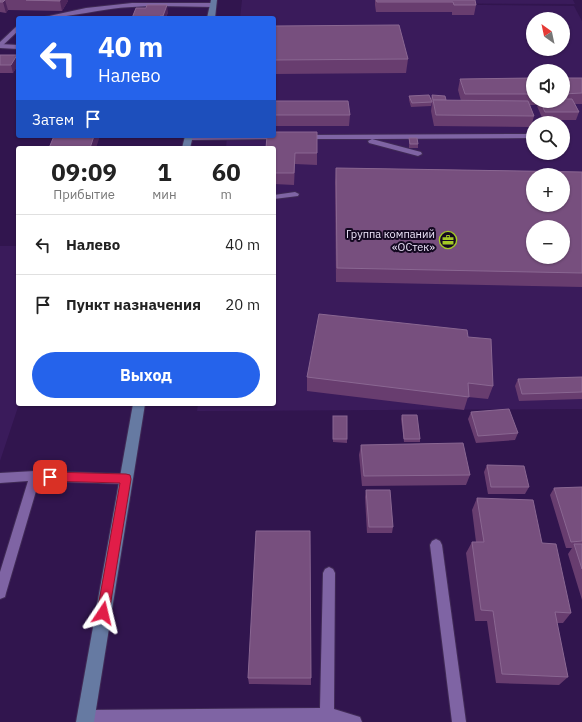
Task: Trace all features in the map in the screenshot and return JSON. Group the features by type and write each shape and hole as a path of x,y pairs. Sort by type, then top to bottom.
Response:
{"main road":[{"path":"211,16 214,2"},
{"path":"85,719 139,406"}],"street":[{"path":"0,46 16,47"}],"lane":[{"path":"54,16 86,10 214,2"},
{"path":"0,46 16,29"},
{"path":"276,137 526,136"},
{"path":"360,137 418,154"},
{"path":"276,197 295,194"},
{"path":"0,478 35,476 126,479"},
{"path":"0,593 35,476"},
{"path":"436,545 459,722"},
{"path":"327,719 329,573"},
{"path":"85,719 327,719 355,722"}],"shaded area":[{"path":"242,0 376,0 377,4 574,6 582,21 582,409 197,411 198,406 276,406 276,146 226,146 227,138 276,138 276,16 240,16"},
{"path":"388,0 573,0 575,4 389,3"},
{"path":"0,246 16,246 16,406 18,406 0,461"}],"building":[{"path":"26,0 60,0 60,1"},
{"path":"376,0 475,0 476,5 454,5 453,2 377,2"},
{"path":"147,5 167,5 163,16 133,16 136,8 146,8"},
{"path":"399,25 408,59 276,60 276,26"},
{"path":"0,55 16,55 11,65 0,65"},
{"path":"526,78 526,94 465,94 460,79"},
{"path":"570,78 582,78 582,93 570,94"},
{"path":"429,95 432,102 412,103 409,96"},
{"path":"432,95 445,96 446,100 433,100"},
{"path":"570,99 572,99 579,112 545,112 543,108 570,108"},
{"path":"433,100 526,101 526,108 531,108 534,116 436,115"},
{"path":"276,101 348,101 350,115 276,115"},
{"path":"276,132 317,132 317,153 295,153 294,173 276,173 276,146 266,146 267,138 276,138"},
{"path":"53,138 93,138 91,146 50,146"},
{"path":"409,138 417,138 418,144 410,144"},
{"path":"336,168 526,171 526,212 570,212 570,172 582,172 582,273 337,268"},
{"path":"319,314 467,330 468,337 491,339 493,386 468,383 469,397 307,377"},
{"path":"582,377 582,392 522,394 518,379"},
{"path":"509,409 518,433 478,436 471,412"},
{"path":"402,415 417,415 420,439 404,439"},
{"path":"333,416 347,416 347,439 333,439"},
{"path":"463,443 470,475 364,476 361,445"},
{"path":"487,465 524,466 529,487 491,487"},
{"path":"582,487 582,541 571,542 554,488"},
{"path":"366,490 390,490 393,527 369,527"},
{"path":"477,498 533,500 542,543 556,544 571,613 555,612 568,677 502,674 493,611 481,610 472,542 484,542"},
{"path":"256,531 310,531 311,678 248,678"},
{"path":"574,544 582,544 582,569"}],"place":[{"name":"Группа компаний «ОСтек»","path":"448,240"}],"route":[{"path":"50,477 126,479 103,613"}]}
